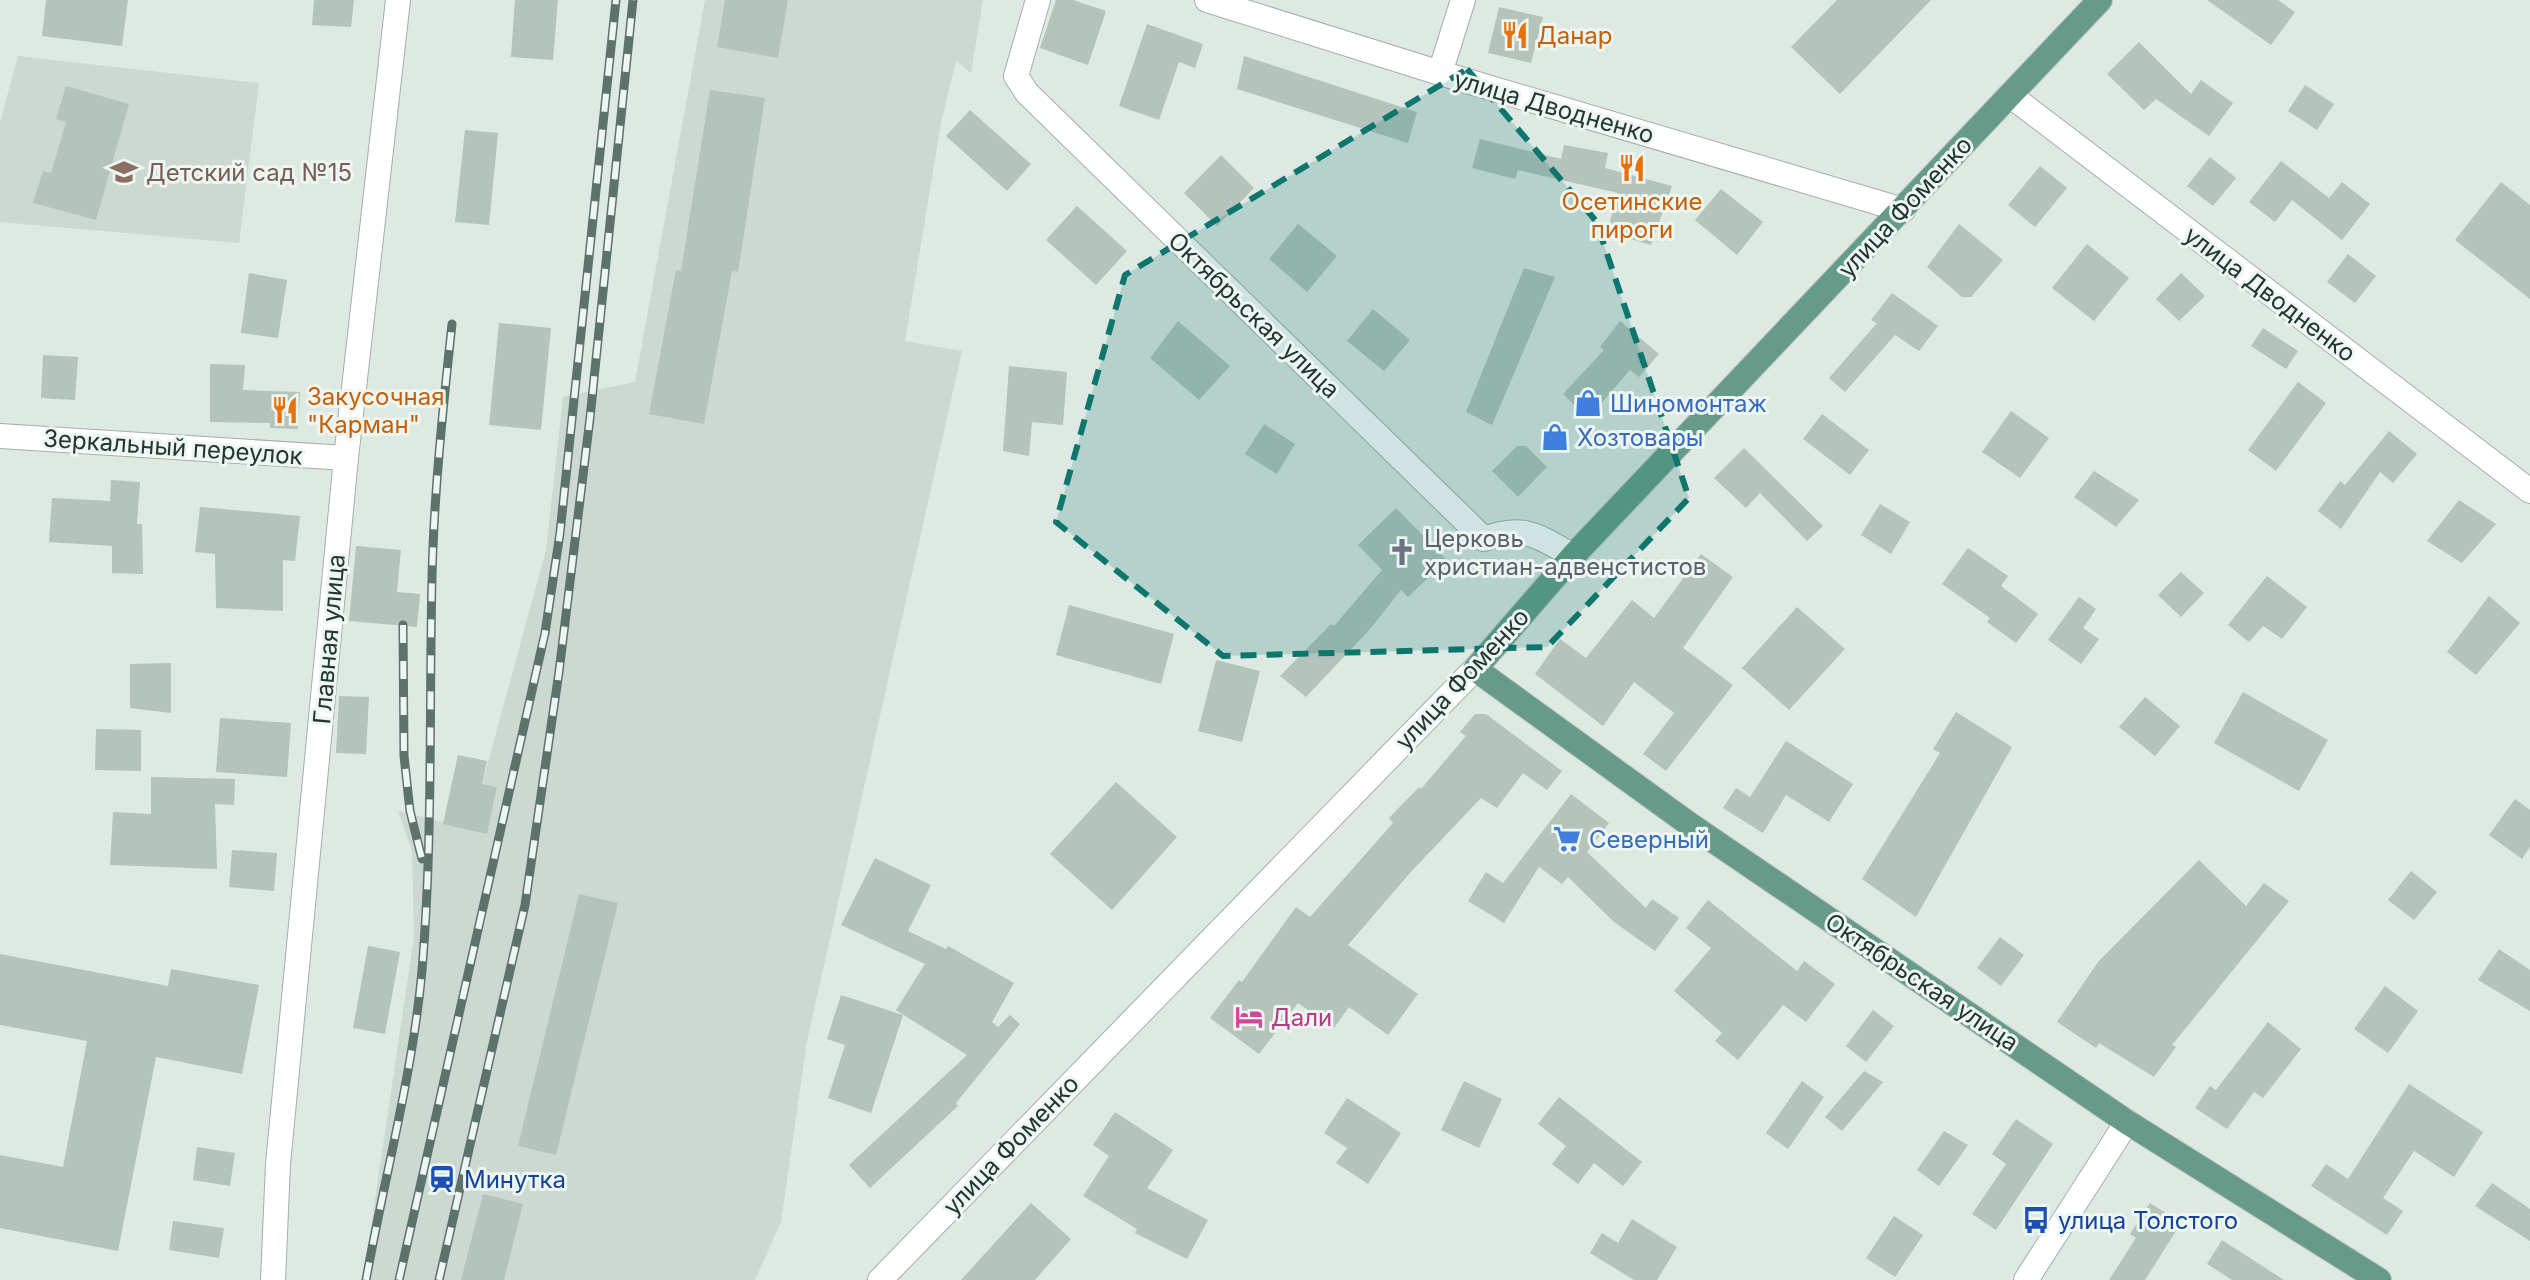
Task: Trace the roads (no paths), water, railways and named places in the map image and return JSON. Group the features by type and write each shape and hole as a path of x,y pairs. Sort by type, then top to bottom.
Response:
{"main road":[{"name":"улица Фоменко","path":"1475,669 1573,556 2100,0"},
{"name":"Октябрьская улица","path":"1475,669 1689,824 2127,1122 2379,1280"}],"street":[{"name":"Главная улица","path":"273,1280 278,1164 346,458 398,0"},
{"name":"Октябрьская улица","path":"1038,0 1016,76 1027,93 1484,539 1506,531 1533,534 1573,556"},
{"name":"улица Дводненко","path":"1207,0 1440,73 1903,210"},
{"path":"1440,73 1463,0"},
{"name":"улица Дводненко","path":"2011,96 2530,491"},
{"name":"Зеркальный переулок","path":"0,436 346,458"},
{"name":"улица Фоменко","path":"888,1278 1475,669"},
{"path":"2026,1280 2127,1122"}],"railway":[{"path":"399,1280 545,633 560,533 616,0"},
{"path":"439,1280 525,905 559,672 590,418 633,0"},
{"path":"366,1280 405,1087 422,970 429,823 433,545 452,324"},
{"path":"403,625 404,756 410,811 422,859"}],"place":[{"name":"Данар","path":"1515,35"},
{"name":"Осетинские пироги","path":"1632,168"},
{"name":"Детский сад №15","path":"124,172"},
{"name":"Шиномонтаж","path":"1588,403"},
{"name":"Закусочная \"Карман\"","path":"285,410"},
{"name":"Хозтовары","path":"1555,437"},
{"name":"Церковь христиан-адвенстистов","path":"1402,552"},
{"name":"Северный","path":"1567,839"},
{"name":"Дали","path":"1249,1017"},
{"name":"Минутка","path":"442,1179"},
{"name":"улица Толстого","path":"2036,1220"}]}
